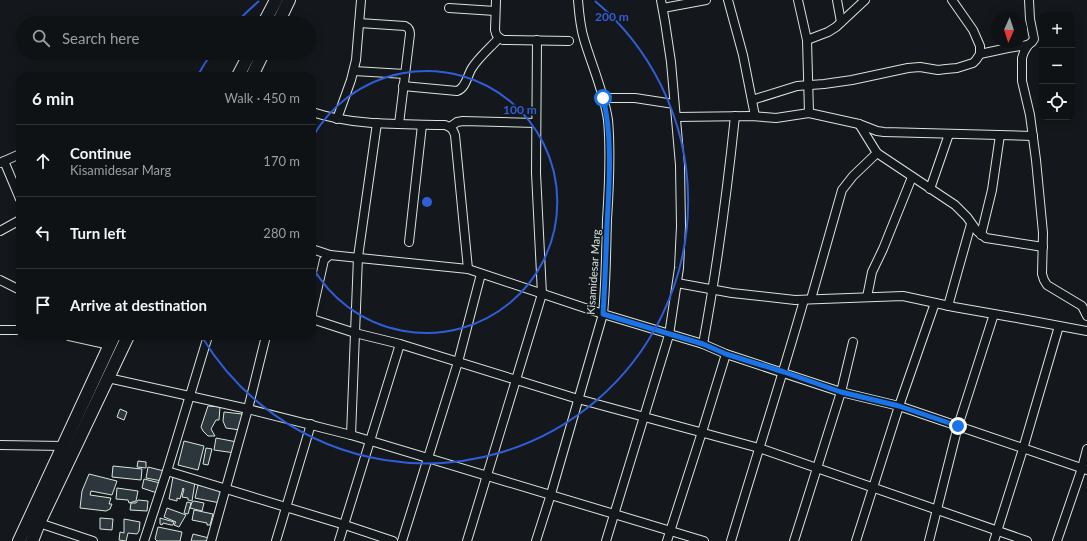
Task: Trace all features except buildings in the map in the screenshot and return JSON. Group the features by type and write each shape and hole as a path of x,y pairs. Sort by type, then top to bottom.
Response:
{"main road":[{"path":"268,16 276,0"},
{"path":"281,16 289,0"},
{"path":"240,72 246,60"},
{"path":"254,72 260,60"},
{"path":"32,541 39,523 126,340"},
{"path":"19,541 112,341"}],"street":[{"path":"337,119 354,71 360,0"},
{"path":"496,0 494,30 499,38 503,40 569,41"},
{"name":"Kisamidesar Marg","path":"536,541 603,314 608,199 608,120 603,98 584,38 578,0"},
{"path":"606,541 669,335 677,283 681,226 680,165 671,62 662,4 706,0"},
{"path":"728,0 743,55 755,116"},
{"path":"798,0 807,40 807,84 809,113"},
{"path":"837,0 841,22"},
{"path":"807,40 828,32 865,0"},
{"path":"752,100 778,91 807,84 841,82 908,68 920,67 938,70 957,68 973,63 980,54 980,46 977,38 952,0"},
{"path":"1029,0 1030,19 1034,39 1028,45 1022,58 1022,81 1033,136 1042,218 1042,266 1044,280 1047,285 1082,306 1087,316"},
{"path":"449,8 495,11"},
{"path":"359,23 408,27 410,34 398,124"},
{"path":"404,86 457,91 461,90 472,69 499,38"},
{"path":"467,541 542,294 536,173 537,40"},
{"path":"980,54 1028,45"},
{"path":"354,71 405,74"},
{"path":"603,98 635,98 674,104"},
{"path":"316,113 337,119 377,124 450,127 457,122 464,121 536,123"},
{"path":"676,117 755,116 783,118 809,113 859,124 884,132 1033,136"},
{"path":"703,344 713,290 728,186 735,116"},
{"path":"351,435 358,257 377,124"},
{"path":"859,124 877,153 962,211 981,235 992,240 1043,247"},
{"path":"409,242 422,125"},
{"path":"450,127 455,135 468,270"},
{"path":"930,189 949,134"},
{"path":"981,235 992,190 1000,135"},
{"path":"731,541 759,448 808,300 842,190 853,176 877,153"},
{"path":"16,156 2,162 16,191"},
{"path":"867,297 872,272 912,177"},
{"path":"0,231 16,222"},
{"path":"948,306 971,224"},
{"path":"316,250 330,255 468,270 669,335 703,344 726,354 841,392 899,406 1085,469"},
{"path":"316,295 324,260 330,255"},
{"path":"402,541 458,362 481,274"},
{"path":"0,280 16,288"},
{"path":"677,283 713,290 808,300 904,296 948,306 1087,331"},
{"path":"856,541 899,406 935,303"},
{"path":"929,541 958,426 994,314"},
{"path":"316,320 355,333 400,344 578,399 759,448 1027,541"},
{"path":"994,541 1059,326"},
{"path":"0,330 16,330"},
{"path":"144,541 207,340"},
{"path":"211,541 248,409 265,340"},
{"path":"794,541 841,392 853,342"},
{"path":"339,541 400,344"},
{"path":"667,541 726,354"},
{"path":"108,378 248,409 370,440 704,541"},
{"path":"276,541 311,424"},
{"path":"0,445 63,446"},
{"path":"1057,541 1085,469 1087,449"},
{"path":"167,471 286,506 393,541"},
{"path":"39,523 69,537 93,541"}],"route":[{"path":"603,98 608,120 609,136 605,294 603,314 703,344 726,354 841,392 899,406 958,426"}]}
